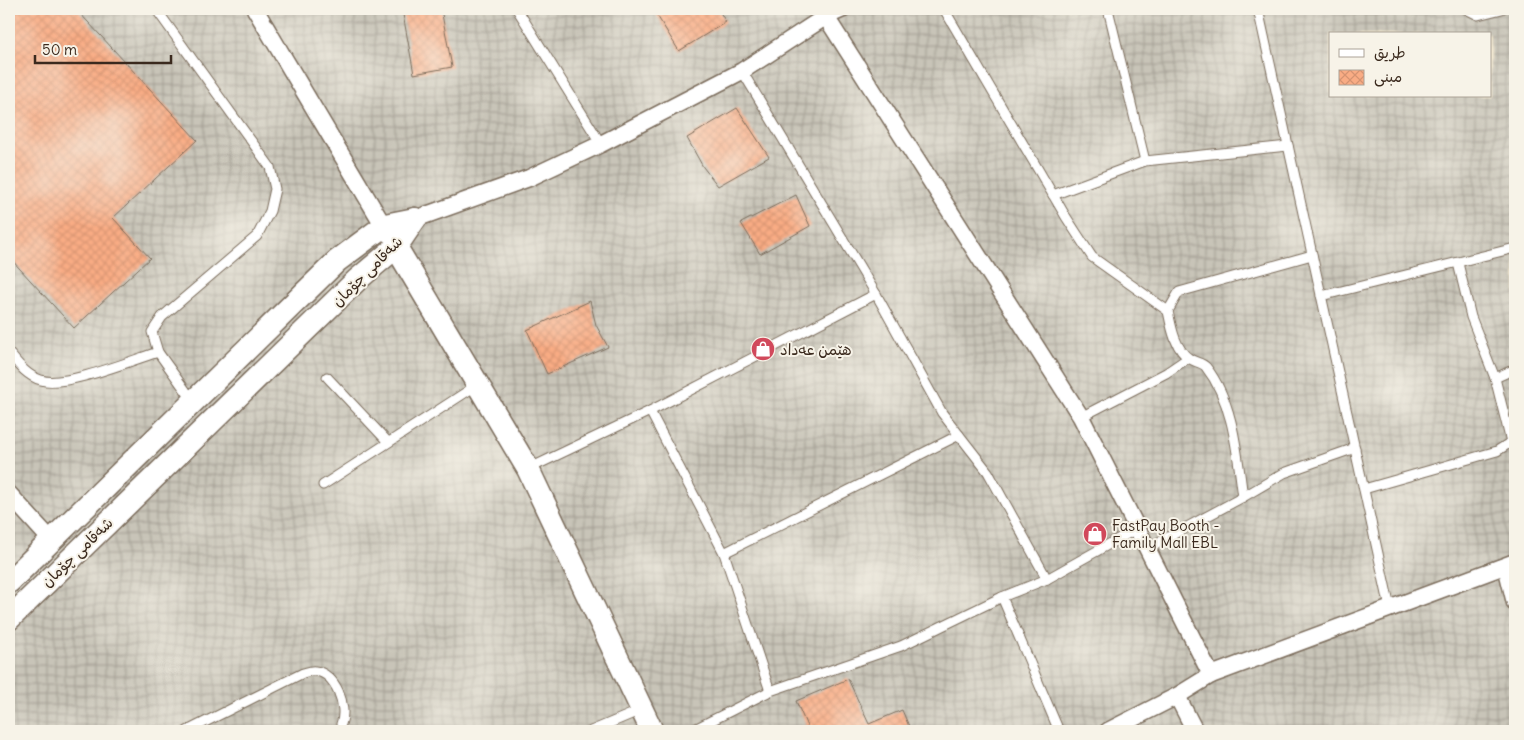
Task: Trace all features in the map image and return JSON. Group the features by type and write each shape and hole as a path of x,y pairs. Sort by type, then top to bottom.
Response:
{"street":[{"path":"255,9 385,225 396,247 528,469 652,731"},
{"path":"415,219 529,178 601,144 742,71 823,13 843,9"},
{"path":"823,13 1081,417 1211,675"},
{"name":"شەقامی چۆمان","path":"9,582 337,261 385,225 415,219"},
{"name":"شەقامی چۆمان","path":"9,619 357,280 396,247 415,219"},
{"path":"337,261 357,280"},
{"path":"9,494 51,540"},
{"path":"1108,731 1177,696 1211,675 1511,564 1515,603"},
{"path":"1177,696 1195,731"}],"lane":[{"path":"156,9 270,167 275,189 270,211 257,236 162,318 152,332 158,352 193,401"},
{"path":"517,9 601,144"},
{"path":"944,9 1053,195 1092,257 1168,311"},
{"path":"1108,9 1145,161"},
{"path":"1258,9 1390,608"},
{"path":"1466,9 1478,15 1502,9"},
{"path":"742,71 876,294 942,413 988,472 1047,579"},
{"path":"1053,195 1145,161 1288,146"},
{"path":"1321,296 1515,248"},
{"path":"1243,497 1232,424 1222,397 1206,366 1188,358 1172,334 1168,311 1179,292 1312,255"},
{"path":"1364,489 1497,451 1513,443 1495,378 1471,317 1458,263"},
{"path":"528,469 650,411 876,294"},
{"path":"9,353 26,373 43,381 66,381 158,352"},
{"path":"1081,417 1166,373 1188,358"},
{"path":"1495,378 1515,369"},
{"path":"327,377 388,442"},
{"path":"323,485 479,384"},
{"path":"650,411 724,553 770,691"},
{"path":"724,553 959,435"},
{"path":"1146,549 1284,474 1355,448"},
{"path":"691,731 770,691 900,646 1002,597 1047,579 1136,529"},
{"path":"1002,597 1058,731"},
{"path":"187,731 303,673 316,671 327,676 337,689 344,716 341,724"},
{"path":"591,731 642,709"}],"shaded area":[{"path":"9,9 1515,9 1515,731 9,731"}],"building":[{"path":"9,9 76,9 197,140 113,218 150,258 74,328 9,257"},
{"path":"402,9 441,9 452,67 414,74"},
{"path":"653,9 718,9 726,22 679,51"},
{"path":"737,108 769,157 718,186 703,167 687,138"},
{"path":"796,195 810,226 760,254 741,223"},
{"path":"590,301 596,325 608,347 547,374 527,330"},
{"path":"848,679 869,724 902,710 911,731 809,731 796,701"}],"place":[{"name":"هێمن عەداد","path":"763,349"},
{"name":"FastPay Booth - Family Mall EBL","path":"1095,534"}]}
